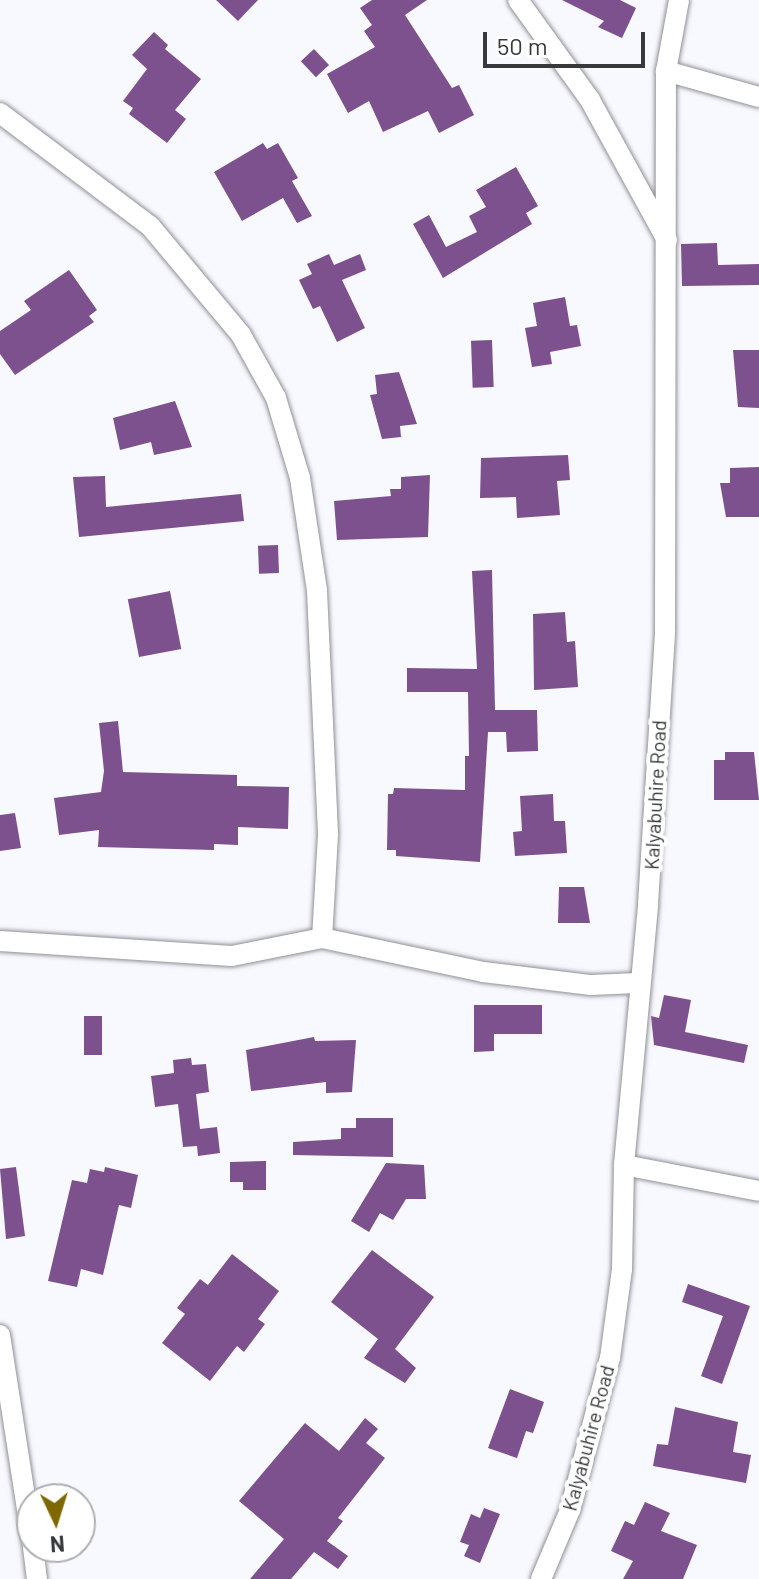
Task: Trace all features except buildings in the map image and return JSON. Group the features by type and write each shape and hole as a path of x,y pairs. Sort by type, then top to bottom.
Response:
{"street":[{"path":"518,0 590,100 669,243"},
{"name":"Kalyabuhire Road","path":"541,1579 570,1510 610,1358 622,1269 624,1165 637,983 648,904 665,631 669,243 666,71 679,0"},
{"path":"666,71 759,97"},
{"path":"0,113 150,226 241,335 276,398 300,478 317,591 328,807 322,938"},
{"path":"0,941 232,956 322,938 483,972 591,985 637,983"},
{"path":"624,1165 759,1191"},
{"path":"0,1335 23,1483"}]}
